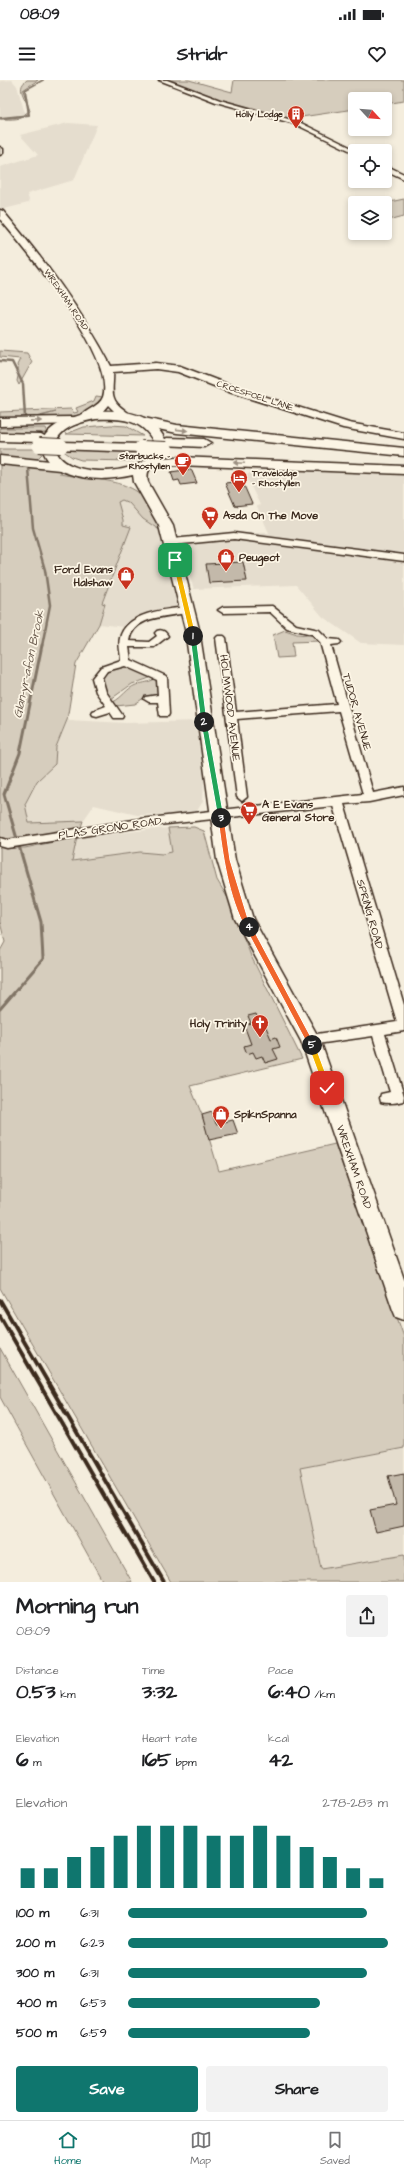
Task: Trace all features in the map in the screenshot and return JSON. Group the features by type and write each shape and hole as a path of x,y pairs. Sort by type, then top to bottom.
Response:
{"highway":[{"path":"0,422 72,421"},
{"path":"144,422 177,430 404,452"},
{"path":"0,437 40,442"},
{"path":"0,444 62,442 283,448 404,458"},
{"path":"167,446 303,456 404,466"},
{"path":"0,460 60,466"},
{"path":"146,465 177,461 404,470"}],"main road":[{"name":"WREXHAM ROAD","path":"0,213 25,242 65,296 93,341 107,369 109,380 108,398"},
{"name":"CROESFOEL LANE","path":"107,369 149,366 180,368 236,391 347,426 404,436"},
{"path":"86,417 102,406 108,398 115,408 126,416"},
{"path":"106,415 126,416 144,422 152,428 161,442 158,453 146,465 129,473 112,476 93,476 75,472 60,466 52,457 48,447 51,437 72,421 86,417 106,415"},
{"name":"WREXHAM ROAD","path":"146,465 140,474 141,482 166,526 172,542 188,610 226,860 244,919 310,1040 404,1310"},
{"name":"WREXHAM ROAD","path":"112,476 133,485 151,500"}],"street":[{"path":"162,80 218,101 297,123 348,148"},
{"path":"392,171 404,177"},
{"path":"172,542 234,536 404,558"},
{"path":"230,613 273,605 293,627 311,630 322,635 325,642 336,642"},
{"path":"126,662 124,644 126,633 134,625 155,614 188,610"},
{"path":"124,644 151,646 163,636 160,633"},
{"name":"HOLMWOOD AVENUE","path":"221,638 231,716 234,778 242,797"},
{"name":"TUDOR AVENUE","path":"325,642 369,798"},
{"path":"97,713 115,712 101,692 98,678 104,669 126,662 162,678 164,714"},
{"path":"148,699 162,698"},
{"path":"231,716 343,707"},
{"name":"PLAS GRONO ROAD","path":"5,843 97,828 220,813 338,803 404,791"},
{"name":"SPRING ROAD","path":"338,803 404,1026"},
{"path":"310,1040 404,1026"},
{"path":"378,1030 396,1097"}],"shaded area":[{"path":"12,80 17,86 25,114 0,117 0,81"},
{"path":"27,80 38,80 23,90 30,111 20,118 0,119 20,117 28,112 27,103 22,91 23,84"},
{"path":"168,80 189,80 232,92 234,80 404,80 404,101 392,103 392,92 348,92 348,110 288,119 226,102 181,87"},
{"path":"68,123 97,125 74,180 27,194 29,200 28,203 0,210 0,167 38,155 20,135"},
{"path":"404,199 404,216 392,219 392,202"},
{"path":"0,351 27,353 32,362 19,385 17,381 19,372 17,365 20,359 0,357"},
{"path":"96,396 103,397 101,405 93,410 76,416 31,419 56,412 27,419 0,418 0,412 71,409 74,413 78,412 76,408 94,401"},
{"path":"111,425 126,426 143,436 66,434 84,427"},
{"path":"0,428 45,428 47,433 0,434"},
{"path":"0,449 41,449 42,454 36,460 0,457"},
{"path":"62,450 148,451 134,461 81,460 72,457"},
{"path":"0,465 49,468 60,471 60,474 122,484 135,490 146,499 155,513 161,531 143,519 129,503 122,500 118,502 123,525 131,527 102,603 105,604 99,624 76,664 67,720 56,747 55,764 37,781 25,804 29,823 83,821 81,827 9,840 6,848 25,848 77,837 72,861 140,852 162,854 172,852 168,828 194,827 204,831 217,880 229,900 251,956 302,1059 190,1086 202,1115 219,1171 335,1144 404,1337 404,1448 300,1468 321,1569 404,1555 404,1582 171,1582 0,1288 0,951 5,942 0,922"},
{"path":"253,470 404,474 404,645 361,643 323,617 296,585 194,589 177,539 238,533 269,533 257,506 260,505 246,476"},
{"path":"122,500 129,502 143,519 161,531 182,607 149,612 147,615 134,619 124,627 99,624 105,605 102,604 130,527 123,525 117,502"},
{"path":"285,630 297,634 318,636 319,641 292,642 294,657 277,658 273,635"},
{"path":"121,665 154,675 132,684 111,699 104,686 103,678 108,672"},
{"path":"157,677 158,692 156,695 145,697 135,704 116,706 113,702 133,686"},
{"path":"67,720 126,723 198,721 205,761 203,801 197,811 188,814 137,815 94,805 83,821 29,823 25,804 37,781 55,764 56,747"},
{"path":"168,828 172,852 162,854 140,852 71,861 77,837"},
{"path":"0,1348 132,1582 103,1582 0,1397"},
{"path":"404,1448 404,1555 321,1569 300,1468"}],"building":[{"name":"Starbucks - Rhostyllen","path":"191,469 197,483 181,485 179,480 174,481 171,472"},
{"name":"Travelodge - Rhostyllen","path":"242,481 252,504 235,506 225,483"},
{"name":"Peugeot","path":"243,562 247,581 209,583 206,564"},
{"name":"Holy Trinity","path":"256,1014 259,1021 263,1020 271,1039 276,1037 280,1047 273,1049 278,1059 265,1063 262,1056 256,1058 253,1052 247,1054 244,1046 251,1044 244,1025 251,1023 248,1016"},
{"name":"SpiknSpanna","path":"212,1112 216,1124 233,1120 238,1134 209,1140 202,1115"},
{"path":"404,1473 404,1526 376,1532 370,1510 396,1505 388,1476"}],"waterway":[{"path":"0,118 29,115 25,90 43,80"},
{"path":"0,361 12,362 23,384 25,417"},
{"name":"Glan-yr-afon Brook","path":"28,468 33,528 45,570 50,605 42,646"},
{"name":"Glan-yr-afon Brook","path":"0,1009 43,959 41,922 4,794 20,753 42,645"}],"railway":[{"path":"0,1300 164,1582"},
{"path":"0,1316 154,1582"}],"place":[{"name":"Holly Lodge","path":"296,129"},
{"name":"Starbucks - Rhostyllen","path":"183,476"},
{"name":"Travelodge - Rhostyllen","path":"239,493"},
{"name":"Asda On The Move","path":"210,530"},
{"name":"Peugeot","path":"226,572"},
{"name":"Ford Evans Halshaw","path":"126,590"},
{"name":"A E Evans General Store","path":"249,825"},
{"name":"Holy Trinity","path":"260,1038"},
{"name":"SpiknSpanna","path":"221,1129"}],"route":[{"path":"175,560 192,629 204,719 220,813 226,860 244,919 310,1040 327,1088"}]}
